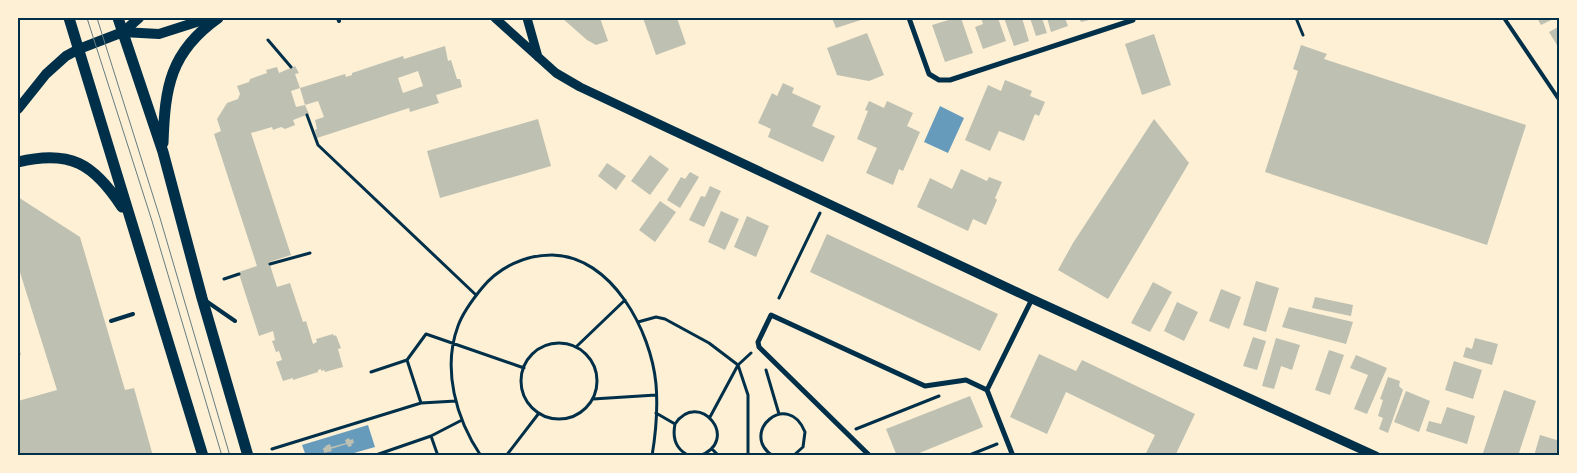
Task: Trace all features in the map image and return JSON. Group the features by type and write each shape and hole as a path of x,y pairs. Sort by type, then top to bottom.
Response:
{"main road":[{"path":"69,18 203,456"},
{"path":"118,18 163,152 202,298 248,456"},
{"path":"18,109 54,67 66,56 123,32 139,18"},
{"path":"123,32 159,34 209,18"},
{"path":"163,152 167,94 172,71 194,38 218,18"},
{"path":"18,162 45,157 57,157 78,162 95,173 104,182 130,220"}],"street":[{"path":"495,18 556,73 580,87 1032,299 1376,456"},
{"path":"527,18 538,57"},
{"path":"909,18 929,74 939,80 950,80 1133,20"},
{"path":"987,390 1032,299"},
{"path":"870,456 759,347 758,342 771,315 925,386 966,380 987,390 1013,456"}],"lane":[{"path":"1504,18 1560,101"},
{"path":"202,298 235,321"},
{"path":"111,321 133,314"}],"path":[{"path":"1296,18 1303,35"},
{"path":"268,40 291,67"},
{"path":"307,115 318,145 476,295"},
{"path":"779,298 826,201"},
{"path":"270,264 310,253"},
{"path":"481,456 462,420 456,401 451,371 453,344 458,326 476,295 490,278 512,263 533,257 552,255 580,261 598,271 625,300 638,322 651,360 656,382 655,437 652,456"},
{"path":"224,279 239,274"},
{"path":"576,347 625,300"},
{"path":"638,322 656,317 665,318 709,343 738,365 748,395 748,456"},
{"path":"370,372 407,360 426,334 524,368"},
{"path":"552,344 576,347 586,354 593,364 597,376 597,388 593,399 585,409 575,416 563,419 551,418 539,413 530,405 523,393 522,380 524,368 540,348 552,344"},
{"path":"710,417 738,365 759,347 779,414"},
{"path":"407,360 421,403"},
{"path":"847,433 946,394"},
{"path":"593,399 656,396"},
{"path":"272,449 421,403 456,401"},
{"path":"690,456 683,453 677,446 674,439 675,424 678,419 691,412 702,412 710,417 716,427 717,438 712,449 700,456"},
{"path":"506,456 539,413"},
{"path":"656,413 675,424"},
{"path":"772,456 761,442 761,434 766,421 779,414 792,415 802,425 805,432 805,440 800,453 793,456"},
{"path":"373,456 431,436 462,420"},
{"path":"431,436 438,456"},
{"path":"968,456 1007,440"},
{"path":"712,449 719,456"}],"water":[{"path":"940,106 964,118 948,153 924,142"},
{"path":"368,425 375,447 347,455 306,456 302,445"}],"building":[{"path":"562,18 600,18 608,41 596,45 587,40"},
{"path":"643,18 677,18 686,44 656,55"},
{"path":"832,18 867,18 836,28"},
{"path":"961,18 973,53 945,62 932,25"},
{"path":"981,18 998,18 1006,41 983,49 975,27 983,24"},
{"path":"1004,18 1022,18 1029,41 1014,46"},
{"path":"1030,18 1042,18 1047,33 1036,36"},
{"path":"1047,18 1065,18 1068,26 1051,32"},
{"path":"1079,18 1088,18 1089,20 1081,22"},
{"path":"1537,18 1555,18 1541,25"},
{"path":"1560,26 1560,50 1549,32"},
{"path":"867,33 884,75 869,81 837,75 827,48"},
{"path":"1154,34 1171,85 1142,95 1125,44"},
{"path":"1301,45 1327,54 1324,59 1526,125 1487,245 1265,172 1298,71 1293,69"},
{"path":"445,46 448,61 451,60 457,79 460,79 462,87 436,95 439,103 410,112 409,108 317,138 315,120 324,117 318,101 305,105 300,88 345,74 346,77 352,75 352,73 403,56 404,59","holes":["418,71 423,86 403,93 398,78"]},
{"path":"295,66 299,73 295,74 300,88 291,91 296,107 305,105 309,114 293,120 295,125 285,129 281,127 273,130 272,127 251,133 291,255 269,262 277,287 290,283 303,322 306,321 313,344 317,342 316,339 333,334 334,336 336,335 341,348 338,349 343,367 325,372 324,370 321,371 321,369 318,372 293,380 293,378 283,381 276,362 282,360 279,351 276,352 272,341 275,340 273,331 259,336 239,274 239,272 257,266 214,134 221,131 217,119 227,103 238,99 240,94 237,86 267,73 266,70 277,67 279,73"},
{"path":"1005,80 1032,91 1030,96 1045,102 1039,116 1035,114 1024,141 999,131 990,151 965,140 988,85 1001,91"},
{"path":"783,83 794,88 792,93 821,106 812,126 835,136 823,162 768,137 771,129 758,123 772,93 777,96"},
{"path":"869,101 884,108 887,101 913,113 907,126 920,132 903,171 899,169 893,185 866,173 877,148 857,139 868,111 865,110"},
{"path":"538,119 551,166 440,198 427,151"},
{"path":"1154,119 1189,163 1108,299 1058,270 1073,243"},
{"path":"650,155 669,169 650,195 631,181"},
{"path":"607,163 626,176 616,190 598,176"},
{"path":"961,169 987,181 989,177 1002,182 995,198 997,200 986,225 973,219 968,231 917,207 930,178 952,189"},
{"path":"690,172 699,177 680,208 667,200 681,177 685,179"},
{"path":"710,186 721,191 704,227 689,220 701,196 705,197"},
{"path":"18,197 80,237 125,390 134,388 153,456 18,456 18,401 57,390 18,266"},
{"path":"660,201 676,212 655,242 639,230"},
{"path":"721,211 739,219 725,250 708,242"},
{"path":"747,216 769,226 756,257 734,247"},
{"path":"827,234 998,314 980,351 810,272"},
{"path":"1256,281 1279,288 1266,332 1243,325"},
{"path":"1153,282 1172,292 1150,332 1131,323"},
{"path":"1221,289 1241,297 1229,329 1209,321"},
{"path":"1315,297 1353,305 1351,316 1312,308"},
{"path":"1177,302 1198,312 1184,341 1164,331"},
{"path":"1289,307 1353,322 1346,344 1282,327"},
{"path":"1253,337 1266,341 1257,370 1243,366"},
{"path":"1276,338 1300,345 1292,370 1281,366 1274,389 1262,386"},
{"path":"1475,338 1498,344 1492,365 1463,357 1466,347 1472,349"},
{"path":"18,344 21,355 18,356"},
{"path":"1329,350 1344,355 1330,395 1315,390"},
{"path":"1039,354 1076,371 1082,360 1195,414 1175,456 1152,456 1146,453 1155,435 1066,392 1047,434 1010,417"},
{"path":"1356,355 1387,368 1367,414 1354,409 1368,375 1350,368"},
{"path":"1454,361 1482,370 1473,399 1445,390"},
{"path":"1388,377 1400,381 1399,386 1403,390 1388,433 1379,429 1383,418 1378,416 1383,400 1380,399"},
{"path":"1504,390 1536,401 1518,456 1482,456"},
{"path":"1406,391 1430,401 1419,432 1394,422"},
{"path":"970,396 983,427 912,456 897,456 886,429"},
{"path":"1447,407 1475,416 1467,444 1426,431 1429,421 1441,424"},
{"path":"1540,435 1560,441 1559,456 1534,456"},
{"path":"349,438 350,440 353,439 354,443 351,444 352,446 348,447 347,444 324,453 323,448 325,446 330,444 331,447 346,443 345,440"}],"tram line":[{"path":"87,18 152,221 222,456"},
{"path":"97,18 160,218 230,456"}]}
